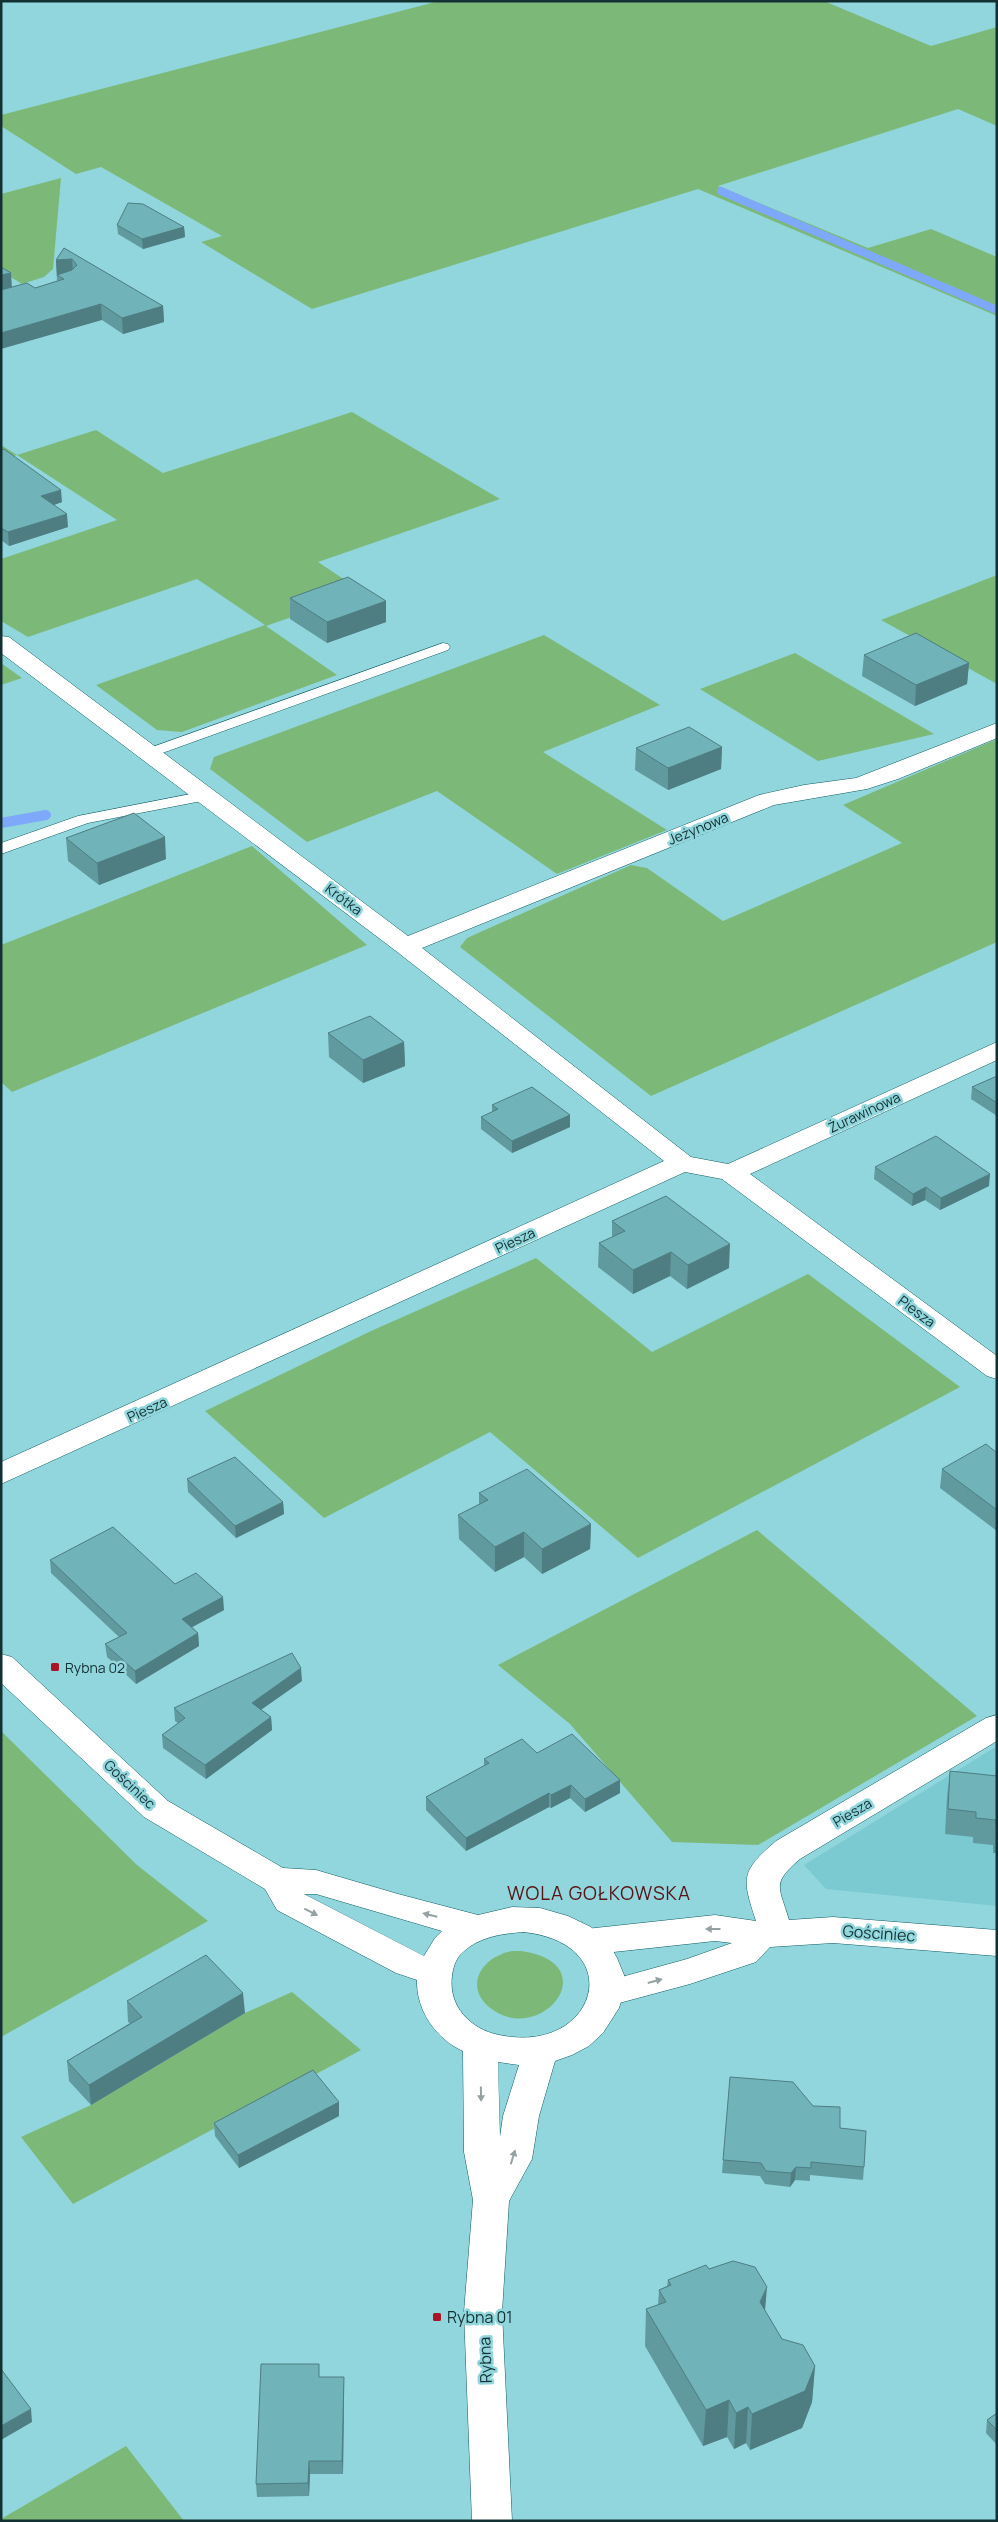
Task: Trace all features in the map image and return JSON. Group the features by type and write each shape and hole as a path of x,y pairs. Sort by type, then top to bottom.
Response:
{"street":[{"name":"Krótka","path":"1,642 405,946 682,1163"},
{"name":"Jeżynowa","path":"405,946 767,800 804,792 859,784 890,774 997,730"},
{"name":"Żurawinowa","path":"731,1173 997,1050"},
{"name":"Piesza","path":"1,1474 682,1163 731,1173 997,1370"},
{"name":"Gościniec","path":"1,1665 156,1808 277,1880 316,1882 398,1907 478,1927"},
{"name":"Piesza","path":"769,1934 762,1887 768,1868 788,1850 997,1726"},
{"name":"Gościniec","path":"277,1880 289,1900 408,1964 435,1973"},
{"name":"Gościniec","path":"523,1919 547,1921 568,1930 586,1942 600,1957 606,1973 608,1993 600,2014 584,2032 561,2046 540,2052 507,2050 480,2045 458,2032 442,2014 434,1994 435,1973 440,1956 456,1940 478,1927 499,1921 523,1919"},
{"name":"Gościniec","path":"586,1942 715,1928 769,1934 833,1930 997,1943"},
{"path":"608,1993 690,1971 744,1953 769,1934"},
{"name":"Rybna","path":"480,2045 482,2152 491,2200 483,2312 492,2521"},
{"name":"Rybna","path":"491,2200 514,2159 522,2116 540,2052"}],"lane":[{"path":"148,753 443,647"},
{"path":"1,849 84,819 206,796"}],"shaded area":[{"path":"997,1746 997,1906 826,1889 804,1865"}],"green space":[{"path":"439,1 824,1 931,46 997,27 997,126 958,109 718,186 868,248 931,229 997,257 997,316 698,189 312,309 201,242 222,236 101,167 76,174 1,126 1,115"},
{"path":"61,178 53,269 44,277 22,284 1,271 1,194"},
{"path":"352,412 500,499 318,562 363,592 266,626 337,675 182,732 157,730 96,685 265,625 197,579 28,637 1,621 1,559 117,520 17,455 96,430 163,473"},
{"path":"1,445 17,455 1,460"},
{"path":"997,575 997,684 881,620"},
{"path":"544,635 660,705 543,752 667,830 557,874 437,791 307,842 210,769 214,757"},
{"path":"795,653 934,734 818,761 700,689"},
{"path":"1,663 22,678 1,685"},
{"path":"997,739 997,942 651,1096 460,947 467,938 631,865 647,868 723,921 902,843 843,805"},
{"path":"252,846 367,945 12,1092 1,1082 1,945"},
{"path":"536,1258 652,1352 808,1274 960,1387 638,1558 490,1432 324,1518 205,1411 371,1331"},
{"path":"757,1530 977,1716 758,1845 672,1842 570,1724 498,1665"},
{"path":"1,1731 137,1865 208,1921 1,2037"},
{"path":"521,1951 547,1959 560,1971 563,1985 557,1999 545,2011 528,2018 509,2017 489,2007 482,2000 477,1985 478,1977 482,1970 494,1958 506,1952"},
{"path":"292,1992 361,2050 73,2204 21,2137 91,2105 245,2013"},
{"path":"126,2446 184,2521 1,2521 1,2519"}],"building":[{"path":"128,203 143,204 184,227 142,239 117,225"},
{"path":"64,248 163,306 122,318 101,304 1,333 1,290 27,283 35,288 64,279 57,275 72,270 77,265 72,259 56,260"},
{"path":"1,267 11,273 1,275"},
{"path":"4,449 61,490 41,496 67,514 8,532 1,528 1,450"},
{"path":"348,577 386,601 327,622 290,598"},
{"path":"916,633 969,663 916,685 864,655"},
{"path":"689,727 722,747 668,768 636,748"},
{"path":"134,813 165,837 97,863 66,838"},
{"path":"370,1016 404,1042 363,1060 328,1033"},
{"path":"997,1076 997,1103 972,1087"},
{"path":"532,1087 570,1115 512,1141 481,1117 498,1109 492,1105"},
{"path":"936,1136 990,1174 941,1198 926,1187 913,1194 875,1167"},
{"path":"666,1196 730,1244 688,1265 671,1252 633,1270 599,1243 625,1231 612,1221"},
{"path":"986,1444 997,1453 997,1510 942,1469"},
{"path":"235,1457 283,1502 235,1526 187,1479"},
{"path":"527,1469 591,1524 542,1549 524,1532 495,1547 458,1515 488,1500 479,1493"},
{"path":"113,1527 175,1584 196,1573 223,1597 182,1619 198,1633 135,1671 105,1644 127,1633 50,1560"},
{"path":"292,1653 301,1668 252,1703 271,1717 205,1765 162,1735 185,1718 174,1708"},
{"path":"572,1734 620,1780 585,1799 571,1785 551,1795 549,1793 466,1838 426,1797 489,1763 484,1759 522,1739 537,1753"},
{"path":"950,1771 997,1776 997,1828 996,1820 976,1818 976,1812 948,1809"},
{"path":"206,1955 243,1993 89,2085 67,2061 142,2017 127,2001"},
{"path":"313,2070 339,2102 238,2155 214,2123"},
{"path":"730,2077 793,2082 813,2106 840,2107 840,2128 866,2131 864,2167 811,2162 811,2168 796,2167 791,2173 766,2171 761,2163 723,2160"},
{"path":"733,2261 755,2267 767,2287 760,2302 782,2339 803,2345 815,2366 805,2391 752,2414 748,2407 736,2413 729,2400 706,2410 646,2309 666,2302 659,2290 671,2285 668,2280 706,2265 709,2269"},
{"path":"261,2364 319,2364 319,2377 344,2377 342,2461 309,2461 308,2483 256,2484"},
{"path":"1,2369 31,2409 1,2426"},
{"path":"997,2413 997,2430 987,2420"}],"waterway":[{"path":"721,191 997,310"},
{"path":"1,823 46,815"}],"place":[{"name":"Rybna 02","path":"55,1667"},
{"name":"Rybna 01","path":"437,2317"}],"district":[{"name":"WOLA GOŁKOWSKA","path":"599,1893"}]}
